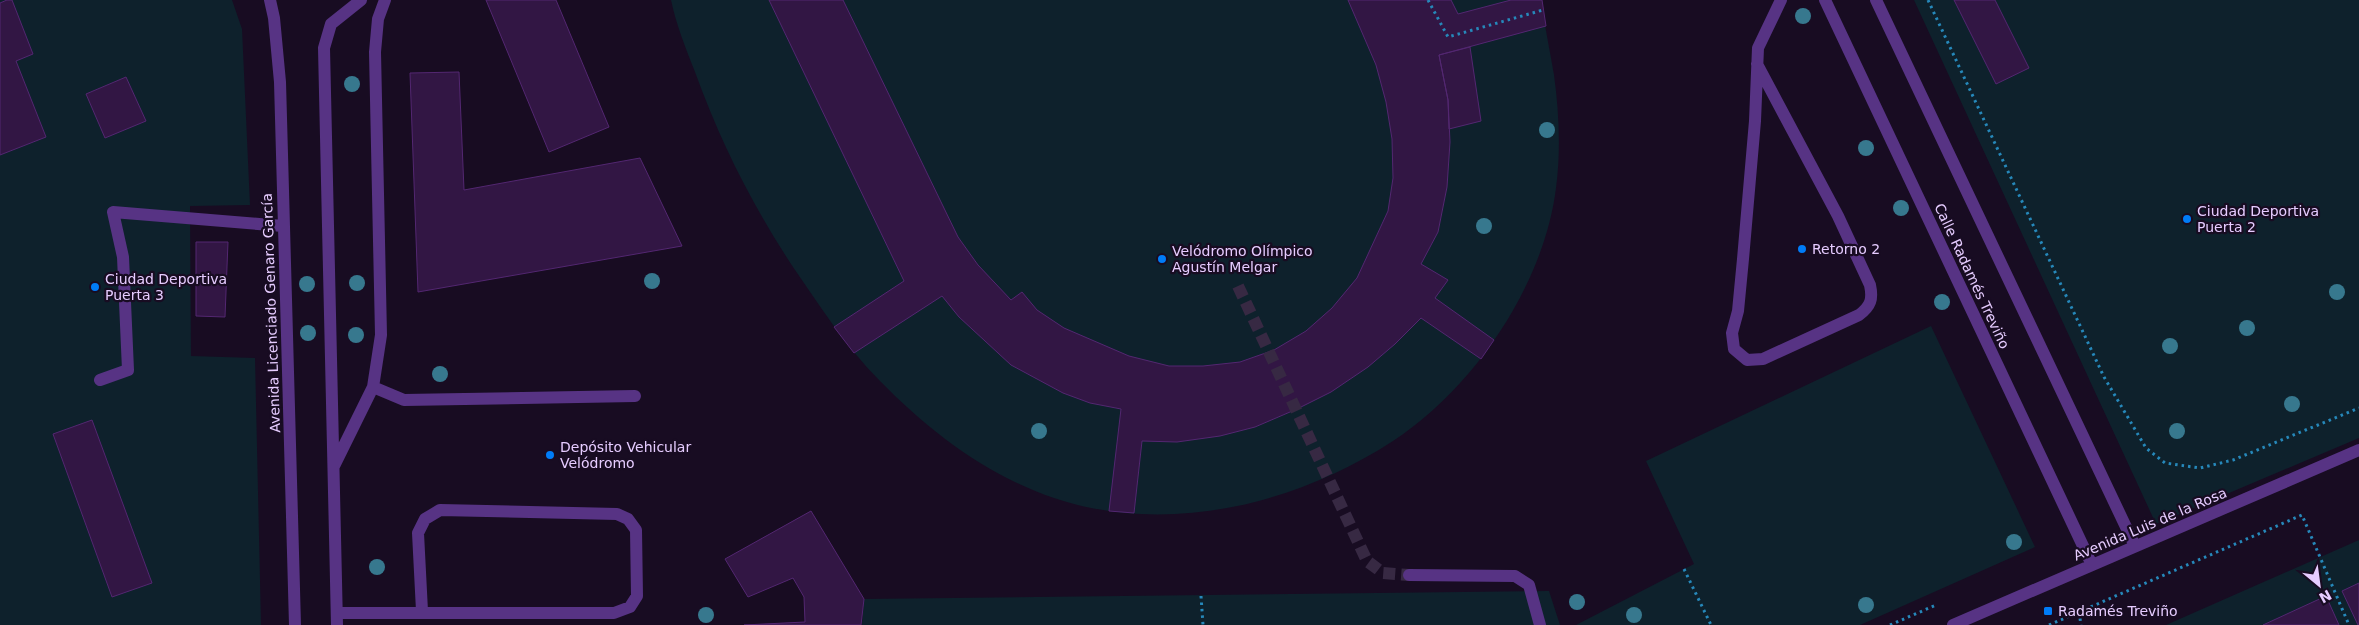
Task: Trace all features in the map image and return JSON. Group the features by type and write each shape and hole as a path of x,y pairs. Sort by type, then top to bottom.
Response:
{"street":[{"name":"Avenida Licenciado Genaro García","path":"270,0 280,82 295,625"},
{"path":"361,0 331,24 324,48 337,619 422,612 614,613 630,607 637,596 636,530 628,519 617,514 440,510 425,519 418,533 422,612"},
{"path":"333,468 373,387 381,335 376,52 378,19 385,0"},
{"path":"1757,64 1838,216 1870,285 1873,296 1869,308 1860,315 1764,359 1747,360 1734,349 1732,333 1738,311 1743,259 1755,121 1757,64 1758,48 1781,0"},
{"name":"Calle Radamés Treviño","path":"1825,0 2092,565"},
{"path":"1876,0 2135,546"},
{"path":"100,380 128,370 123,257 113,212 283,226"},
{"path":"373,387 404,400 635,396"},
{"name":"Avenida Luis de la Rosa","path":"1953,625 2359,450"},
{"path":"1408,574 1515,576 1529,585 1540,625"}],"path":[{"path":"1428,0 1448,37 1542,10"},
{"path":"1928,0 2104,377 2146,448 2165,463 2200,468 2233,460 2359,408"},
{"path":"2049,625 2302,515 2350,625"},
{"path":"1684,569 1711,625"},
{"path":"1201,596 1203,625"},
{"path":"2080,612 2082,625"}],"shaded area":[{"name":"Ciudad Deportiva Puerta 3","path":"0,0 232,0 242,29 250,205 190,206 191,356 255,358 261,625 0,625"},
{"name":"Velódromo Olímpico Agustín Melgar","path":"671,0 1542,0 1554,75 1559,131 1558,174 1549,225 1537,261 1521,297 1477,363 1451,393 1423,419 1393,441 1352,465 1308,485 1262,500 1214,510 1166,514 1119,512 1072,503 1026,487 1006,477 948,441 896,397 868,368 845,340 778,244 738,172 705,98 681,36"},
{"name":"Ciudad Deportiva Puerta 2","path":"1914,0 2359,0 2359,438 2156,524"},
{"path":"1931,326 2035,547 1860,625 1576,625 1694,564 1646,461"},
{"path":"2359,540 2359,625 2166,625"},
{"path":"1549,591 1560,625 862,625 864,599"}],"building":[{"path":"12,0 33,54 16,61 46,137 0,155 0,3"},
{"path":"486,0 556,0 609,127 549,152"},
{"path":"769,0 843,0 958,237 978,265 1011,300 1022,292 1037,310 1064,328 1129,356 1169,366 1203,366 1240,362 1274,350 1306,331 1332,308 1357,278 1388,211 1393,178 1392,139 1386,102 1376,65 1348,0 1451,0 1458,14 1511,0 1542,0 1546,26 1439,55 1448,100 1450,142 1447,187 1438,232 1421,264 1448,280 1435,298 1494,340 1481,359 1421,318 1368,367 1331,392 1297,409 1255,427 1220,436 1177,442 1142,441 1134,513 1109,511 1121,409 1090,403 1063,393 1011,365 959,317 942,296 854,353 834,327 904,281"},
{"path":"1954,0 1995,0 2029,68 1996,84"},
{"path":"1470,47 1481,121 1449,129 1448,100 1439,55"},
{"path":"459,72 464,190 640,158 682,246 418,292 410,73"},
{"path":"126,77 146,121 105,138 86,94"},
{"path":"196,242 228,242 225,317 196,316"},
{"path":"92,420 152,583 112,597 53,434"},
{"path":"811,511 864,599 861,625 744,625 805,622 804,597 793,578 748,597 725,559"},
{"path":"2359,583 2359,625 2358,625 2342,591"},
{"path":"2326,596 2339,625 2263,625"}],"tunnel":[{"path":"1238,286 1367,561 1383,573 1409,575"}],"place":[{"name":"Ciudad Deportiva Puerta 2","path":"2187,219"},
{"name":"Retorno 2","path":"1802,249"},
{"name":"Velódromo Olímpico Agustín Melgar","path":"1162,259"},
{"name":"Ciudad Deportiva Puerta 3","path":"95,287"},
{"name":"Depósito Vehicular Velódromo","path":"550,455"},
{"name":"Radamés Treviño","path":"2048,611"}]}
